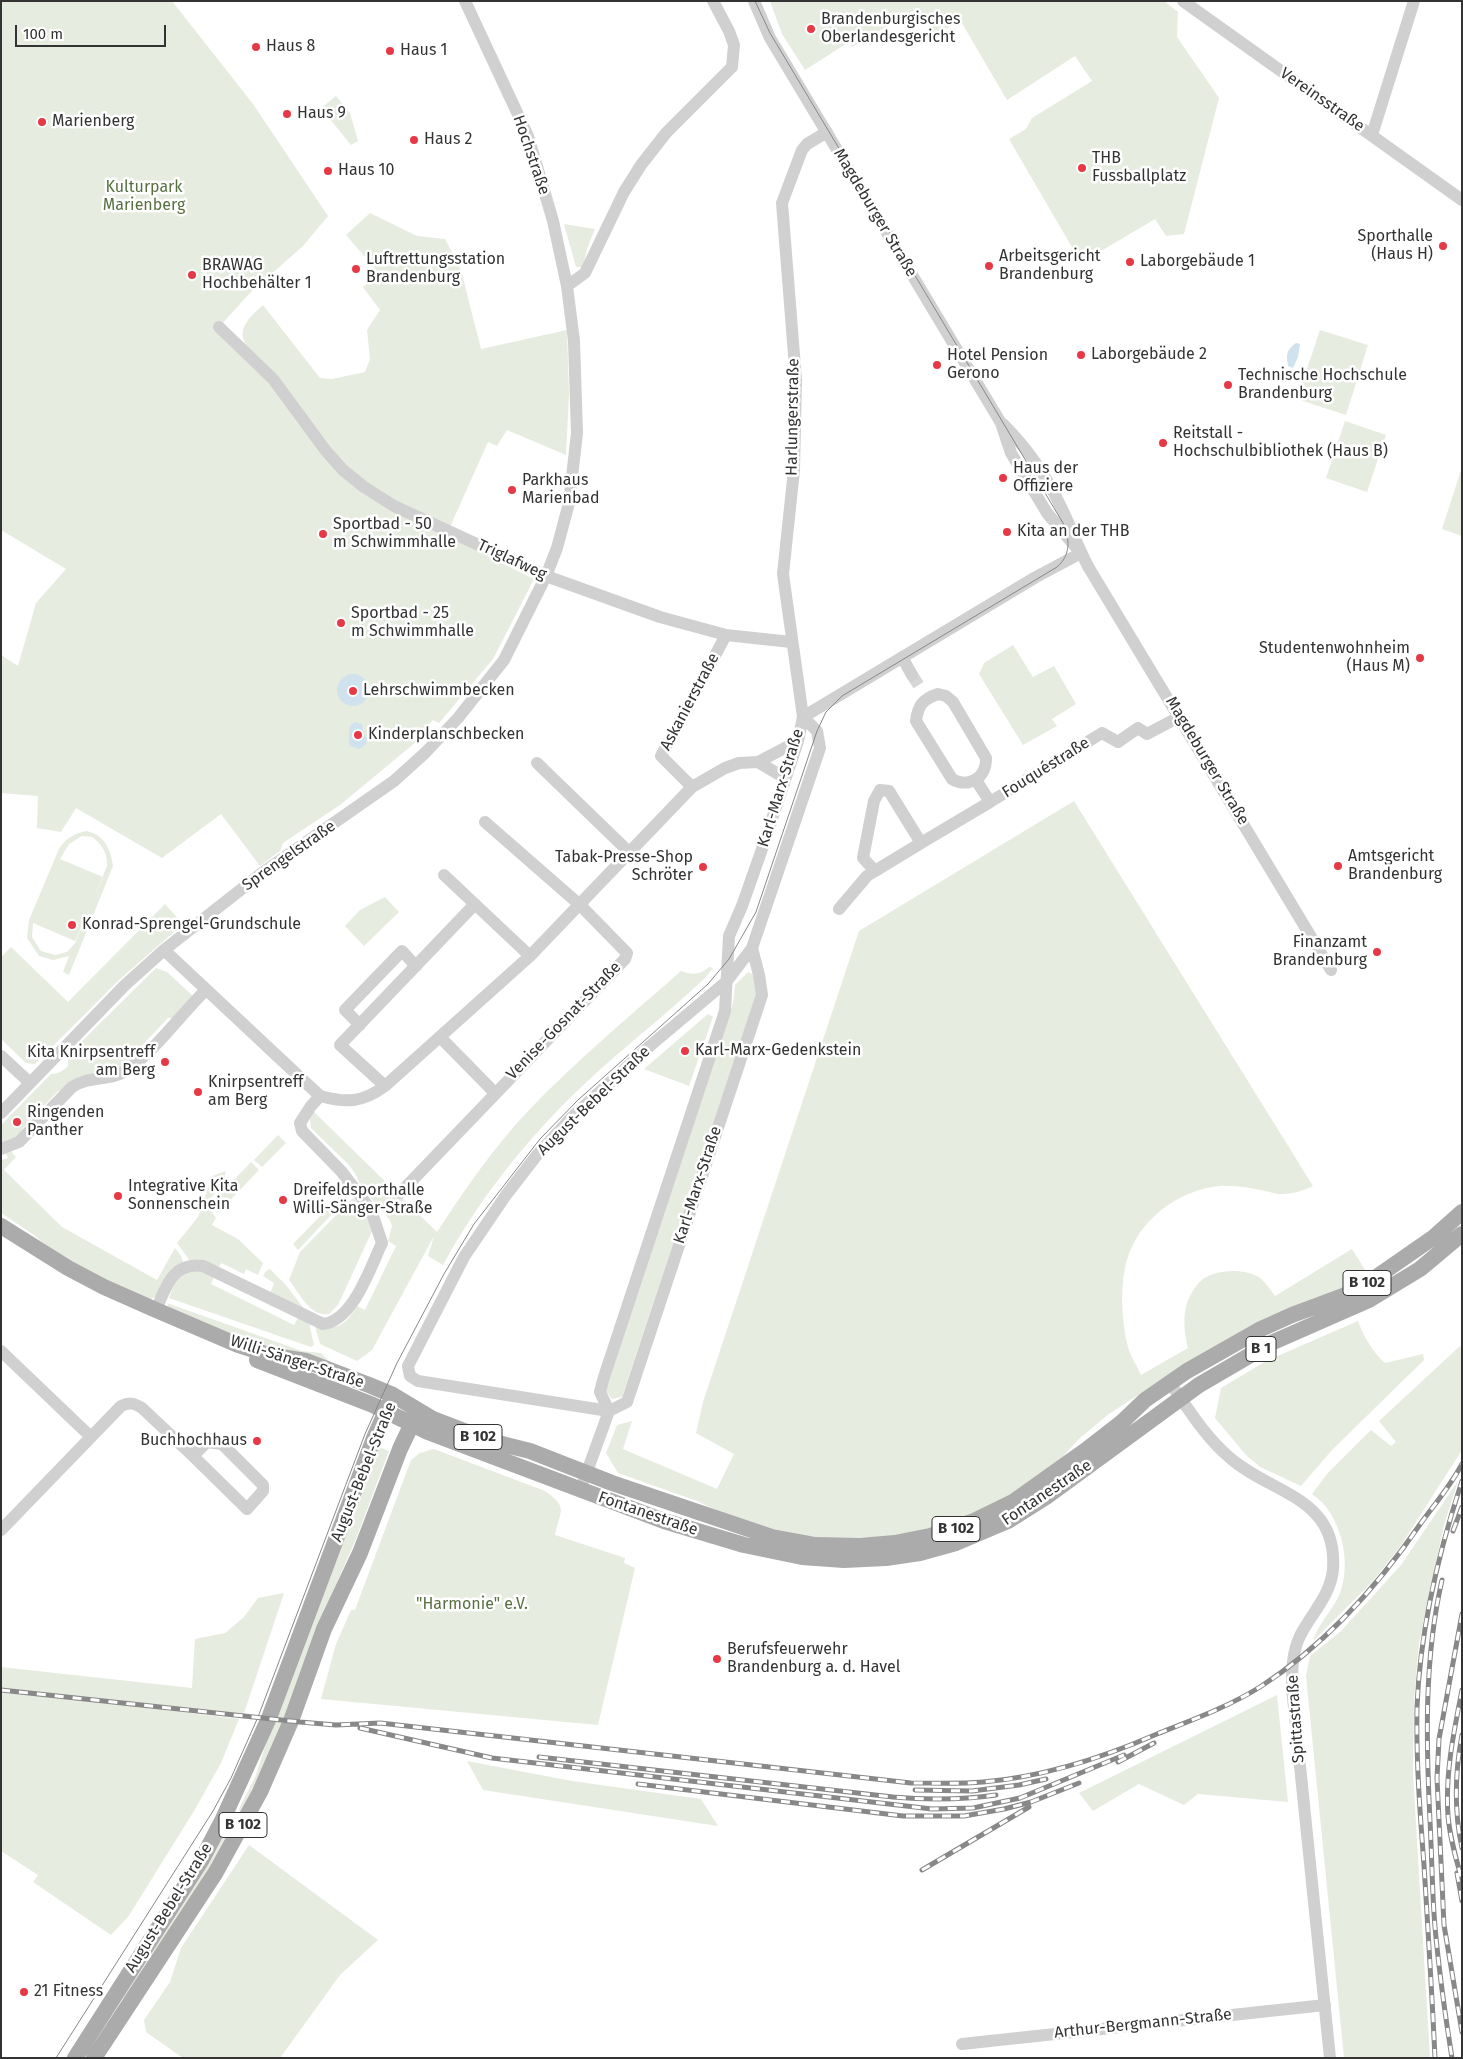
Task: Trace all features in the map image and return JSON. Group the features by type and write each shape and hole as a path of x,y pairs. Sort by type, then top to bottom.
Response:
{"main road":[{"name":"Fontanestraße","path":"414,1418 433,1419 490,1441 530,1451 587,1473 772,1537 800,1543 840,1546 895,1543 955,1529 1013,1502 1086,1450 1122,1422 1145,1400 1170,1383 1260,1329 1292,1314 1343,1296 1362,1286 1434,1238 1462,1212"},
{"name":"Willi-Sänger-Straße","path":"1,1226 68,1268 104,1287 200,1329 238,1345 269,1355 306,1362 393,1395"},
{"name":"Fontanestraße","path":"387,1411 414,1418 579,1489 664,1521 780,1553 844,1560 904,1556 956,1543 1014,1517 1046,1497 1215,1375 1271,1343 1369,1300 1420,1269 1462,1234"},
{"name":"Willi-Sänger-Straße","path":"200,1329 234,1350 261,1362 387,1411"},
{"name":"August-Bebel-Straße","path":"75,2058 200,1861 230,1803 269,1718 374,1438 393,1395 414,1418 360,1553 324,1629 291,1721 260,1792 216,1872 94,2058"}],"street":[{"name":"Hochstraße","path":"465,1 528,136 553,221 567,286 574,341 577,433 569,503 557,548 546,576"},
{"path":"567,286 585,273 624,192 641,165 666,132 732,67 734,45 729,31 713,1"},
{"name":"Magdeburger Straße","path":"754,1 770,38 1001,423 1024,445 1060,505 1081,553 1331,970"},
{"path":"1372,135 1414,1"},
{"name":"Vereinsstraße","path":"1191,4 1462,200"},
{"name":"Harlungerstraße","path":"803,717 782,574 794,470 796,380 782,203 802,150 807,144 827,132"},
{"name":"Triglafweg","path":"219,327 273,379 326,451 343,470 364,487 394,506 546,576 660,617 726,635 791,642"},
{"path":"803,717 1036,577 1081,553"},
{"name":"Sprengelstraße","path":"1,1113 125,985 164,950 262,872 394,781 425,752 458,718 504,660 546,576"},
{"name":"Askanierstraße","path":"692,786 660,756 726,635"},
{"path":"902,657 912,675"},
{"name":"Fouquéstraße","path":"924,693 946,696 954,702 986,758 987,765 984,772 976,780 969,784 959,784 952,779 916,721 924,693"},
{"name":"Karl-Marx-Straße","path":"752,948 762,995 627,1402 609,1411 600,1392 603,1380 725,1012 729,936 742,906 786,778 798,741 803,717"},
{"name":"Karl-Marx-Straße","path":"727,981 752,948 820,748 816,731 803,717"},
{"name":"Fouquéstraße","path":"839,909 867,876 1102,733 1118,742 1138,728 1147,734 1179,717"},
{"path":"164,950 320,1096 339,1102 357,1100 369,1096 385,1086 530,956 692,786 725,768 740,763 758,762 798,741"},
{"path":"758,762 786,778"},
{"path":"537,763 629,852"},
{"name":"Fouquéstraße","path":"976,780 990,802"},
{"path":"875,871 864,858 874,801 880,790 889,791 921,843"},
{"name":"Venise-Gosnat-Straße","path":"400,1193 625,959 627,954 580,905 485,822"},
{"path":"444,875 530,956"},
{"path":"385,1086 340,1045 475,904"},
{"path":"360,1024 345,1010 402,951 416,966"},
{"name":"August-Bebel-Straße","path":"609,1411 418,1381 410,1376 408,1366 464,1258 506,1195 537,1155 570,1119 637,1058 727,981"},
{"path":"1,1149 19,1142 80,1081 114,1076 126,1071 154,1045 206,990"},
{"name":"Venise-Gosnat-Straße","path":"440,1037 495,1093"},
{"path":"1,1056 30,1083"},
{"path":"156,1310 168,1281 178,1271 193,1265 203,1266 311,1320 323,1324 330,1324 341,1317 351,1306 382,1243 371,1210 340,1171 302,1131 300,1123 310,1106 320,1096"},
{"path":"1,1351 91,1437"},
{"name":"Spittastraße","path":"1170,1383 1208,1435 1227,1456 1247,1472 1294,1496 1311,1508 1320,1518 1332,1544 1333,1572 1329,1586 1324,1599 1300,1637 1292,1664 1296,1739 1330,2058"},
{"path":"1,1530 121,1406 128,1403 135,1403 150,1414 247,1509 263,1491 263,1485 257,1477 222,1444 207,1442 193,1456"},
{"path":"579,1489 587,1473 609,1411"},
{"name":"Arthur-Bergmann-Straße","path":"962,2044 1325,2005"}],"green space":[{"name":"Kulturpark Marienberg","path":"1,1 172,1 253,104 328,216 303,246 250,293 219,327 270,383 323,455 435,530 534,579 493,659 439,723 433,720 421,733 422,737 340,805 283,843 280,851 260,866 221,814 162,858 76,808 61,832 37,828 38,796 1,793 1,655 18,666 36,603 66,569 1,530"},
{"path":"770,1 1164,1 1178,12 1177,37 1219,98 1184,234 1166,236 1155,219 1081,263 1009,139 1026,129 1032,118 1092,81 1075,56 1007,100 960,20 934,37 918,8 852,47 849,42 805,70 782,34"},
{"path":"336,96 350,113 358,141 351,145 321,108"},
{"path":"370,213 417,236 445,239 461,270 481,349 567,330 569,395 566,455 507,430 497,446 488,442 450,527 386,496 352,473 318,433 277,376 247,347 243,337 244,327 247,322 263,305 320,378 332,379 365,372 370,359 367,330 380,310 363,287 379,273 346,235"},
{"path":"564,224 595,229 587,249 583,267 576,267"},
{"path":"1320,330 1368,345 1346,415 1297,399"},
{"path":"1345,421 1386,435 1367,492 1326,478"},
{"path":"1462,467 1462,536 1442,529"},
{"path":"1013,645 1033,677 1054,666 1076,704 1052,719 1057,726 1023,745 979,674 984,663"},
{"path":"1074,801 1313,1186 1295,1193 1282,1194 1232,1186 1204,1189 1188,1194 1173,1202 1147,1223 1137,1237 1125,1268 1122,1308 1129,1351 1141,1375 1188,1348 1185,1336 1185,1310 1197,1285 1209,1276 1232,1271 1254,1275 1266,1284 1275,1296 1352,1249 1369,1276 1152,1386 1109,1414 1080,1438 1050,1470 1020,1491 951,1524 890,1537 816,1539 760,1528 697,1501 618,1473 606,1453 617,1425 632,1421 623,1449 717,1489 734,1454 696,1433 703,1402 859,931"},
{"path":"86,831 98,835 108,849 113,866 69,975 63,972 69,956 53,960 39,956 27,938 29,920 59,849 67,839","holes":["82,836 92,837 99,843 106,857 107,866 103,877 60,859 69,844","92,903 75,943 67,952 55,955 41,951 32,937 33,923 75,941"]},
{"path":"385,897 399,912 364,946 345,926 360,910"},
{"path":"165,904 183,924 119,980 35,1064 26,1063 1,1039 1,957 11,947 68,1002"},
{"path":"709,967 713,968 704,979 593,1076 529,1141 474,1213 443,1265 428,1256 434,1236 372,1350 357,1361 320,1344 315,1326 335,1327 345,1322 357,1306 365,1310 396,1246 388,1241 392,1226 390,1220 361,1187 349,1165 311,1128 310,1117 313,1111 437,1232 469,1184 516,1124 565,1074 681,971 696,974"},
{"path":"156,968 167,972 194,997 175,1018 168,1018 136,1052 136,1058 126,1067 64,1091 58,1091 22,1129 22,1134 1,1147 1,1125 51,1074 60,1072 68,1066 68,1055"},
{"path":"748,972 755,979 756,996 622,1397 612,1399 605,1390 606,1384 733,1003 735,985"},
{"path":"708,1014 713,1017 689,1086 644,1069"},
{"path":"278,1135 286,1143 262,1167 254,1160"},
{"path":"10,1150 16,1157 4,1170 62,1227 157,1280 175,1248 184,1264 155,1297 149,1300 118,1287 55,1254 34,1235 1,1213 1,1160 8,1158 5,1152"},
{"path":"251,1162 259,1170 240,1190 232,1182"},
{"path":"226,1171 221,1187 211,1198 210,1209 216,1218 212,1225 238,1239 263,1263 258,1275 246,1269 244,1274 221,1263 218,1269 190,1261 177,1243 198,1217 212,1176"},
{"path":"343,1181 348,1196 337,1209 332,1205 341,1195 336,1189"},
{"path":"230,1184 238,1192 217,1213 214,1209 214,1201"},
{"path":"353,1198 370,1216 373,1229 338,1305 329,1314 322,1314 316,1312 306,1303 289,1280 300,1252"},
{"path":"328,1208 333,1213 298,1250 293,1244"},
{"path":"270,1269 285,1284 306,1311 270,1294 274,1283 263,1276"},
{"path":"197,1270 214,1277 211,1284 294,1325 298,1318 309,1323 314,1345 311,1347 169,1298 176,1282 181,1276"},
{"path":"167,1303 302,1351 321,1353 330,1362 285,1355 169,1309"},
{"path":"1358,1321 1369,1344 1385,1363 1423,1354 1424,1360 1332,1450 1301,1486 1260,1467 1246,1455 1215,1418 1221,1388 1266,1361"},
{"path":"1460,1346 1462,1347 1462,1450 1400,1547 1372,1582 1313,1641 1318,1628 1334,1606 1340,1593 1345,1572 1345,1560 1341,1537 1332,1516 1323,1503 1312,1494 1327,1474 1371,1430 1391,1446 1396,1442 1379,1421"},
{"path":"377,1446 389,1451 356,1539 327,1605 285,1718 274,1717"},
{"name":"\"Harmonie\" e.V.","path":"434,1449 545,1491 553,1497 561,1510 555,1535 625,1558 624,1563 635,1568 598,1725 321,1699 336,1644 351,1610 355,1610 411,1460 420,1453"},
{"path":"1458,1481 1444,1525 1419,1643 1414,1700 1413,1774 1430,2058 1344,2058 1306,1676 1310,1656 1341,1631 1401,1565"},
{"path":"284,1593 243,1716 84,1700 239,1719 221,1763 194,1811 128,1917 111,1935 33,1882 38,1875 1,1851 1,1693 16,1693 1,1689 1,1667 192,1688 195,1639 225,1633 244,1617 258,1598"},
{"path":"1277,1695 1288,1802 1198,1794 1184,1805 1139,1784 1093,1811 1079,1793"},
{"path":"273,1721 284,1722 266,1764 240,1812 239,1809 256,1775"},
{"path":"467,1761 572,1781 701,1799 718,1826 483,1790"},
{"path":"222,1831 231,1836 125,1999 123,1998"},
{"path":"249,1845 378,1940 340,1975 280,2058 183,2058 146,2032 144,2020 170,1982 181,1948"}],"water":[{"path":"1296,343 1300,344 1298,357 1293,368 1288,366 1287,356 1290,348"},
{"name":"Lehrschwimmbecken","path":"353,674 364,679 369,690 364,701 353,706 342,701 337,690 342,679"},
{"name":"Kinderplanschbecken","path":"355,722 362,724 363,732 367,739 365,745 359,749 350,746 349,743 350,726"}],"tunnel":[{"path":"912,675 921,689"}],"tram line":[{"path":"56,2058 213,1811 231,1778 258,1717 365,1434 397,1363 444,1274 474,1224 540,1139 578,1100 708,984 729,959 756,912 817,731 826,712 842,696 1057,567 1067,552 1068,541 1063,523 770,33 755,1"}],"railway":[{"path":"1,1690 300,1722 336,1725 380,1723 911,1783 983,1782 1028,1776 1072,1765 1115,1751 1210,1713 1260,1687 1284,1670 1307,1653 1368,1592 1448,1487 1462,1464"},
{"path":"1435,2058 1419,1786 1417,1707 1426,1621 1445,1536 1462,1481"},
{"path":"1453,1531 1462,1507"},
{"path":"1442,1580 1432,1640 1427,1730 1435,1927 1452,2058"},
{"path":"1462,1614 1439,1739 1437,1778 1444,1925 1462,2032"},
{"path":"1462,1690 1451,1752 1447,1800 1450,1832 1462,1880"},
{"path":"360,1728 492,1758 932,1809 973,1808 1020,1798 1124,1755"},
{"path":"1462,1735 1456,1791 1459,1834 1462,1848"},
{"path":"1118,1762 1154,1743"},
{"path":"539,1757 893,1797 944,1799 996,1795"},
{"path":"915,1790 972,1791 1019,1785 1046,1779"},
{"path":"638,1784 903,1816 964,1816 1031,1802 1079,1783"},
{"path":"922,1870 1029,1807"},
{"path":"1457,1873 1462,1901"}],"place":[{"name":"Brandenburgisches Oberlandesgericht","path":"811,29"},
{"name":"Haus 8","path":"256,47"},
{"name":"Haus 1","path":"390,51"},
{"name":"Haus 9","path":"287,114"},
{"name":"Marienberg","path":"42,122"},
{"name":"Haus 2","path":"414,140"},
{"name":"THB Fussballplatz","path":"1082,168"},
{"name":"Haus 10","path":"328,171"},
{"name":"Sporthalle (Haus H)","path":"1443,246"},
{"name":"Laborgebäude 1","path":"1130,262"},
{"name":"Arbeitsgericht Brandenburg","path":"989,266"},
{"name":"Luftrettungsstation Brandenburg","path":"356,269"},
{"name":"BRAWAG Hochbehälter 1","path":"192,275"},
{"name":"Laborgebäude 2","path":"1081,355"},
{"name":"Hotel Pension Gerono","path":"937,365"},
{"name":"Technische Hochschule Brandenburg","path":"1228,385"},
{"name":"Reitstall - Hochschulbibliothek (Haus B)","path":"1163,443"},
{"name":"Haus der Offiziere","path":"1003,478"},
{"name":"Parkhaus Marienbad","path":"512,490"},
{"name":"Kita an der THB","path":"1007,532"},
{"name":"Sportbad - 50 m Schwimmhalle","path":"323,534"},
{"name":"Sportbad - 25 m Schwimmhalle","path":"341,623"},
{"name":"Studentenwohnheim (Haus M)","path":"1420,658"},
{"name":"Lehrschwimmbecken","path":"353,691"},
{"name":"Kinderplanschbecken","path":"358,735"},
{"name":"Amtsgericht Brandenburg","path":"1338,866"},
{"name":"Tabak-Presse-Shop Schröter","path":"703,867"},
{"name":"Konrad-Sprengel-Grundschule","path":"72,925"},
{"name":"Finanzamt Brandenburg","path":"1377,952"},
{"name":"Karl-Marx-Gedenkstein","path":"685,1051"},
{"name":"Kita Knirpsentreff am Berg","path":"165,1062"},
{"name":"Knirpsentreff am Berg","path":"198,1092"},
{"name":"Ringenden Panther","path":"17,1122"},
{"name":"Integrative Kita Sonnenschein","path":"118,1196"},
{"name":"Dreifeldsporthalle Willi-Sänger-Straße","path":"283,1200"},
{"name":"Buchhochhaus","path":"257,1441"},
{"name":"Berufsfeuerwehr Brandenburg a. d. Havel","path":"717,1659"},
{"name":"21 Fitness","path":"24,1992"}]}
